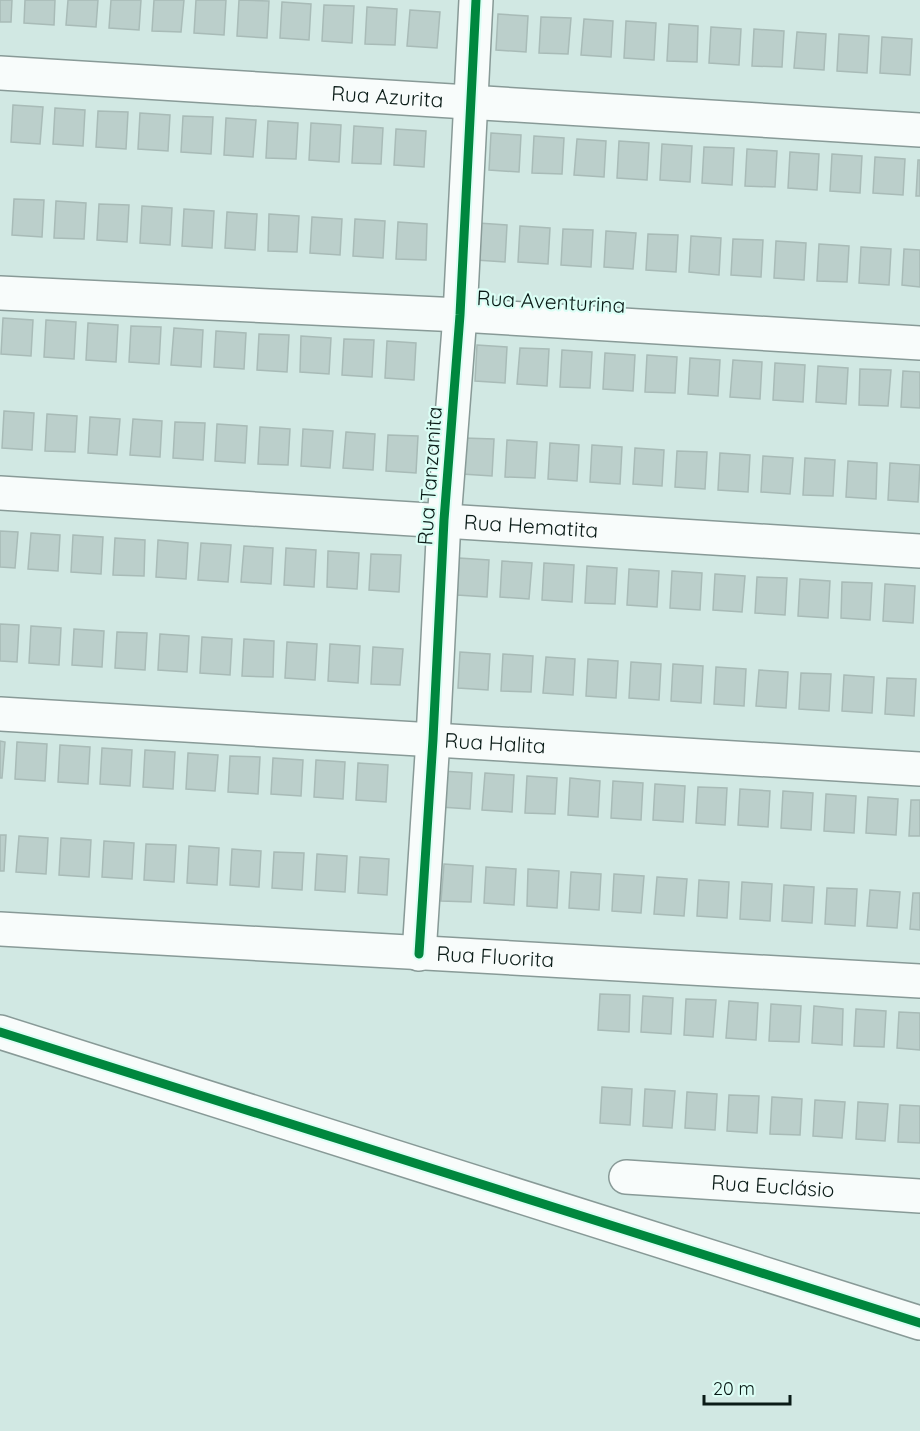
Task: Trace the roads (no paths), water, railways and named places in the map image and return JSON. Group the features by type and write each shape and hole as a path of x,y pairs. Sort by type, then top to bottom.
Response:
{"street":[{"name":"Rua Tanzanita","path":"419,954 444,520 460,315 476,0"},
{"name":"Rua Azurita","path":"0,73 920,130"},
{"name":"Rua Aventurina","path":"0,293 460,315 920,343"},
{"name":"Rua Hematita","path":"0,493 920,551"},
{"name":"Rua Halita","path":"0,714 920,769"},
{"name":"Rua Fluorita","path":"0,930 920,981"},
{"path":"0,1032 920,1323"},
{"name":"Rua Euclásio","path":"626,1177 920,1196"}]}
